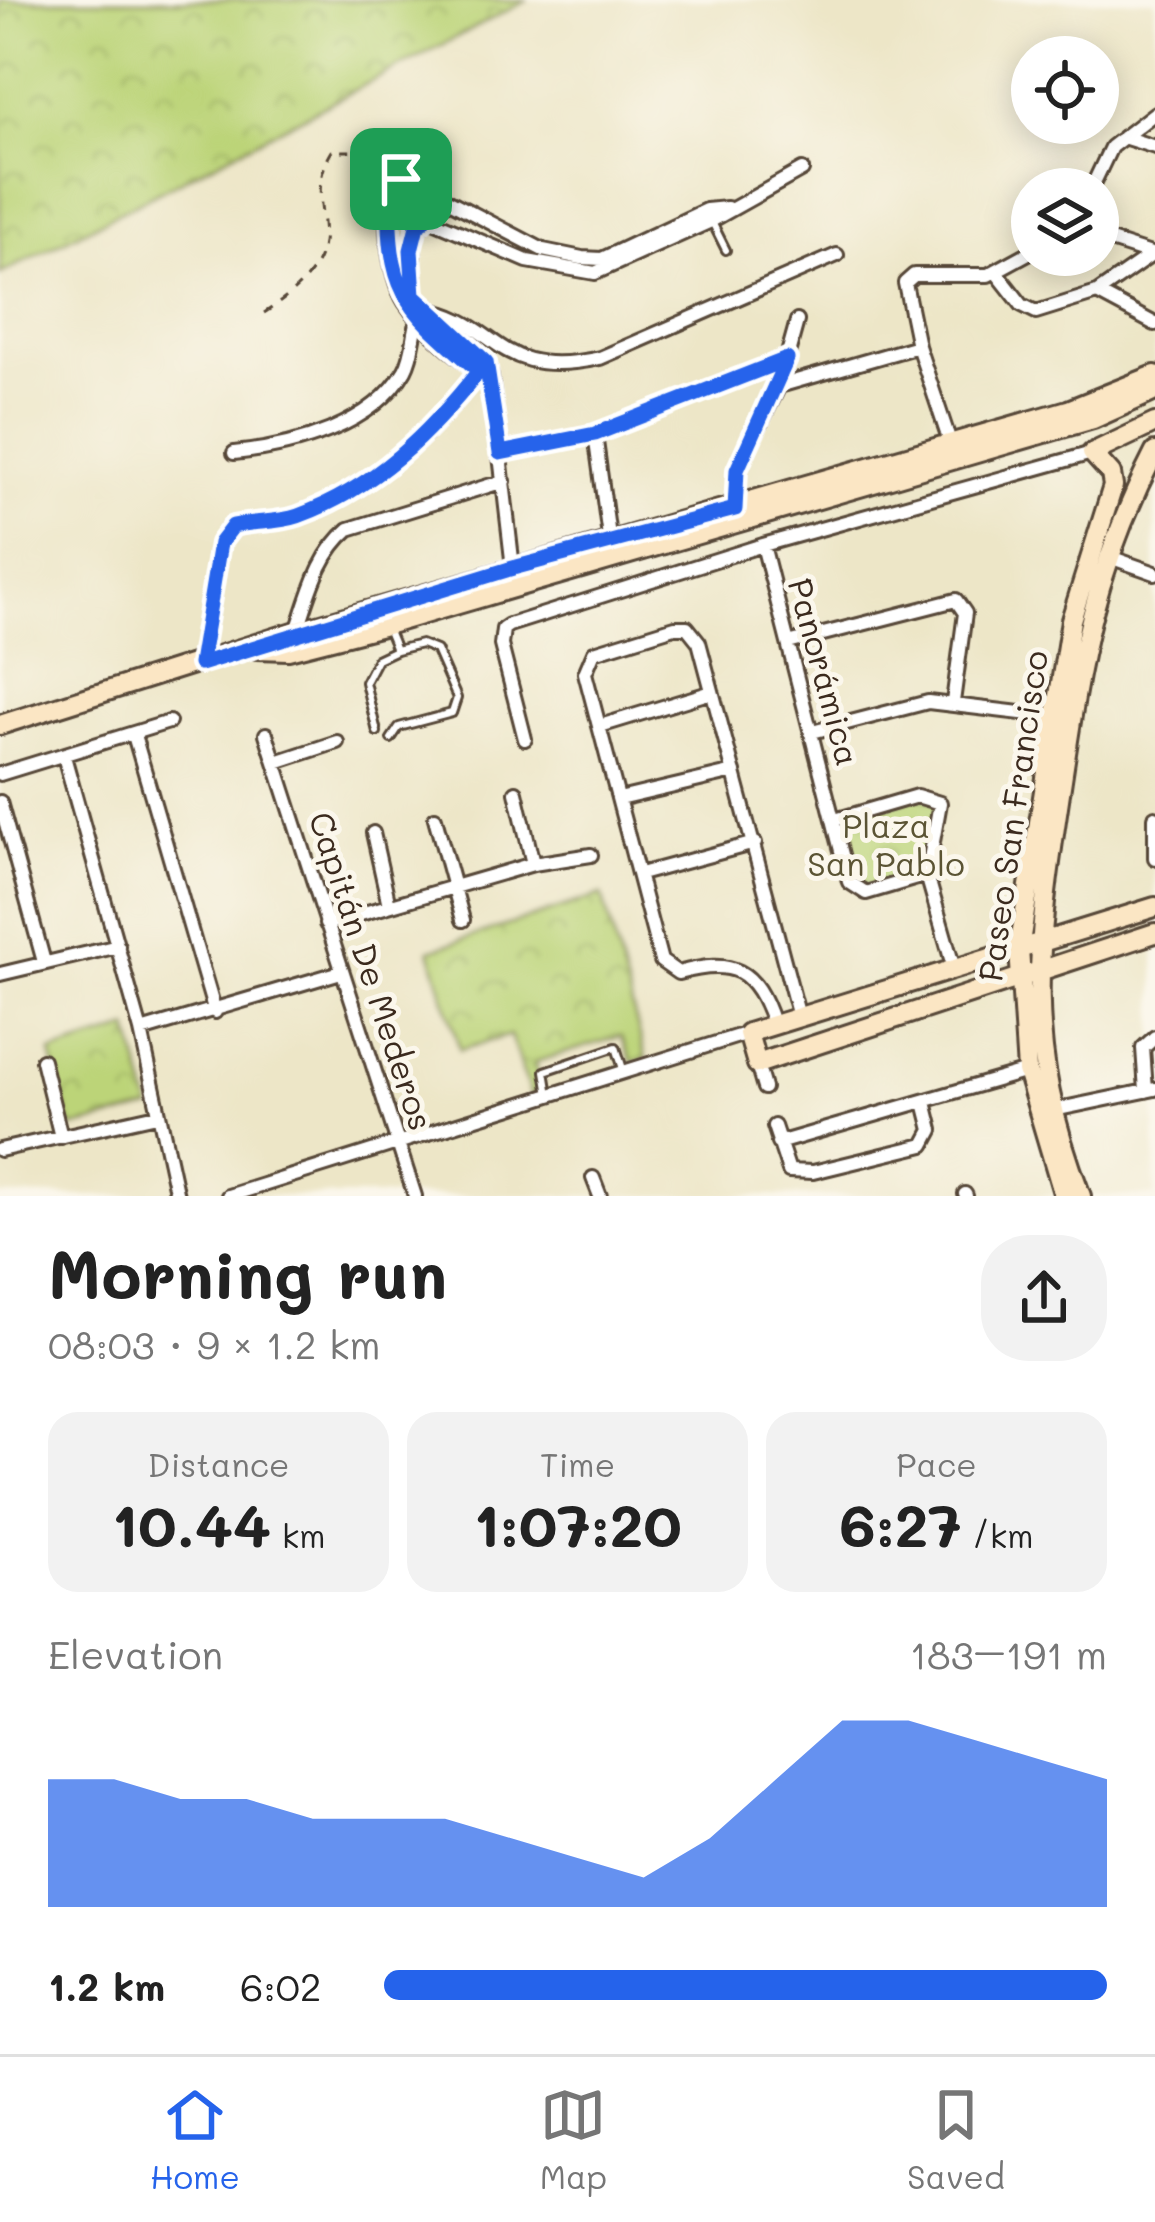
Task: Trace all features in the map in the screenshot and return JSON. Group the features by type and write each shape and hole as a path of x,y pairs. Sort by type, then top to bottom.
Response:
{"street":[{"path":"1100,168 1123,137 1155,113"},
{"path":"1123,137 1155,148"},
{"path":"389,202 424,221 449,224 552,269 595,273 712,221 727,208 802,170"},
{"path":"398,181 543,250 582,259 602,259 706,210 727,208"},
{"path":"398,181 389,202 397,281 420,313 486,370 513,568"},
{"path":"398,181 424,221"},
{"path":"234,453 310,438 370,406 404,373 417,340 420,313 411,250 417,226 424,221"},
{"path":"1119,244 1153,255"},
{"path":"420,313 440,312 511,356 566,365 600,358 837,255"},
{"path":"996,272 1022,305 1046,310 1097,293 1153,255"},
{"path":"951,445 918,346 904,289 907,279 996,272 1011,263"},
{"path":"1097,293 1155,325"},
{"path":"735,509 737,470 778,386 797,321"},
{"path":"778,386 918,346"},
{"path":"500,453 595,434 787,359"},
{"path":"200,664 220,543 227,532 233,526 298,516 398,460 428,436 486,370"},
{"path":"0,725 297,631 951,445 1101,399 1155,375"},
{"path":"253,648 288,650 386,625 1093,419 1155,392"},
{"path":"525,739 501,645 502,629 763,545 1092,453 1155,423"},
{"path":"595,434 610,544"},
{"name":"Paseo San Francisco","path":"1028,946 1082,642 1107,556 1155,452"},
{"name":"Paseo San Francisco","path":"1064,1196 1027,1071 1028,946 1054,717 1078,591 1111,499 1111,474 1092,453"},
{"path":"297,631 321,563 331,544 349,529 504,481"},
{"name":"Panorámica","path":"763,545 849,882 858,891 874,892 927,874"},
{"path":"1107,556 1155,573"},
{"path":"788,643 956,600 965,613 953,702"},
{"path":"773,1023 761,994 735,968 708,964 678,973 666,968 585,673 594,652 687,627 699,642 799,1017"},
{"path":"600,726 712,692"},
{"path":"812,732 928,702 1054,717"},
{"path":"0,774 169,722"},
{"name":"Capitán De Mederos","path":"266,734 416,1196"},
{"path":"134,735 214,1012"},
{"path":"276,762 337,742"},
{"path":"64,755 141,1031 177,1196"},
{"path":"620,799 734,772"},
{"path":"516,792 533,864"},
{"path":"835,820 917,796 940,803 927,874 954,969"},
{"path":"0,802 44,962"},
{"path":"435,818 463,920"},
{"path":"1155,818 1155,858"},
{"path":"373,833 389,905"},
{"path":"640,874 754,843"},
{"path":"326,924 533,864 591,855"},
{"path":"228,1196 1155,907"},
{"path":"757,1064 1155,934"},
{"path":"0,974 118,946"},
{"path":"141,1031 341,972"},
{"name":"Paseo San Francisco","path":"1027,974 1054,1110 1081,1196"},
{"path":"841,1004 850,1033"},
{"path":"748,1033 764,1088"},
{"path":"1054,1110 1151,1090 1143,1048 1155,1036"},
{"path":"42,1060 61,1137"},
{"path":"778,1143 1027,1071"},
{"path":"774,1126 789,1171 813,1172 924,1145 932,1130 925,1102"},
{"path":"0,1150 157,1115"},
{"path":"593,1178 600,1196"}],"lane":[{"path":"712,221 726,250"},
{"path":"386,625 396,650"},
{"path":"377,733 365,682 377,659 421,644 436,650 457,705 445,716 399,727 391,739"},
{"path":"549,1095 545,1071 616,1047 624,1072"}],"path":[{"path":"264,313 302,285 319,263 326,232 324,170 332,151 363,151 398,181"}],"green space":[{"path":"0,0 528,0 0,274"},
{"name":"Plaza San Pablo","path":"917,796 940,803 921,869 881,890 849,882 835,820"},
{"path":"602,895 646,1058 632,1062 621,1036 535,1062 541,1093 531,1096 510,1035 460,1050 430,950"},
{"path":"130,1029 151,1109 71,1128 51,1053"}],"route":[{"path":"401,179 424,221 417,226 411,250 414,295 486,362 500,453 595,434 787,359 737,470 732,492 735,509 513,568 200,664 220,543 227,532 233,526 298,516 398,460 428,436 479,371 408,308 401,296 389,230 390,190 401,179"}]}
